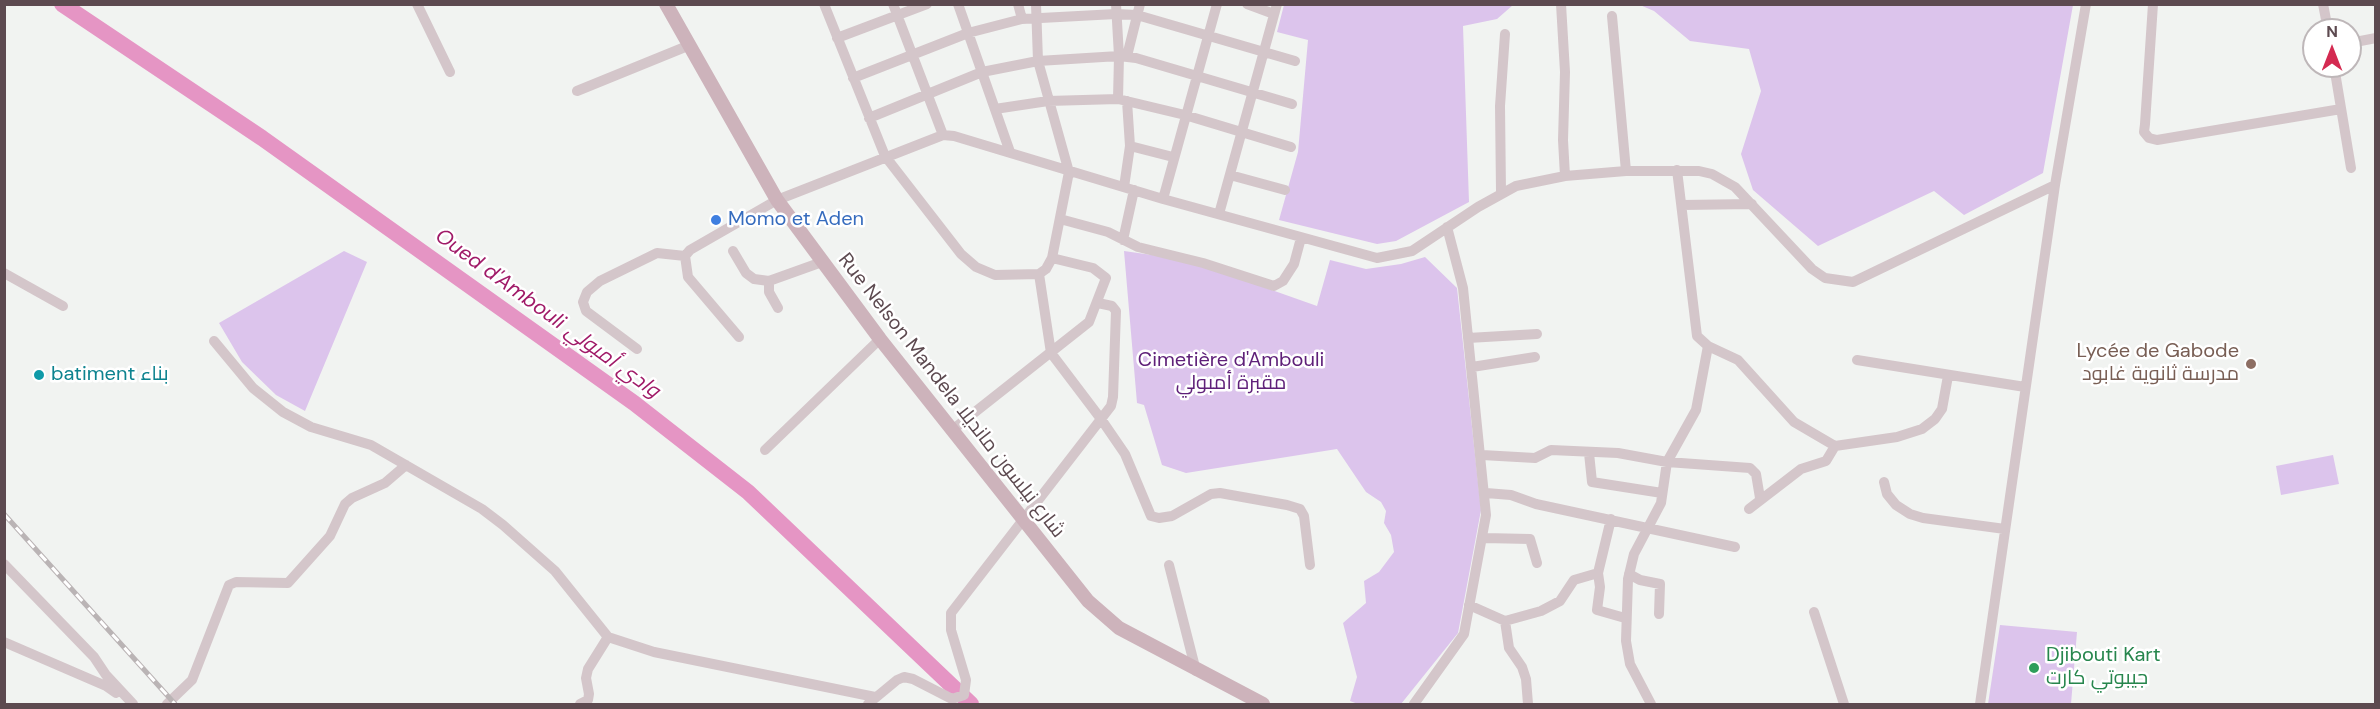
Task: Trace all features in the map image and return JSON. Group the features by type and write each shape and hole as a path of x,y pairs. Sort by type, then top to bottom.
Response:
{"main road":[{"name":"Rue Nelson Mandela شارع نيلسون مانديلا","path":"666,4 777,200 951,431 1088,601 1119,628 1263,705"}],"street":[{"path":"417,4 450,72"},
{"path":"824,4 885,156 961,254 976,267 994,274 1039,274"},
{"path":"893,4 943,135"},
{"path":"837,38 927,4"},
{"path":"958,4 1010,152"},
{"path":"1018,4 1022,19"},
{"path":"1036,4 1038,61 1069,172 1052,258 1039,274 1051,353 1125,454 1151,516 1159,518 1172,516 1211,494 1220,493 1300,509 1304,516 1310,565"},
{"path":"1163,199 1217,4"},
{"path":"1218,214 1275,9 1247,4"},
{"path":"1561,4 1565,72 1563,140 1565,177"},
{"path":"1980,705 2055,185 2086,4"},
{"path":"2153,4 2144,132 2149,138 2157,140 2341,108"},
{"path":"853,78 968,33 1022,19 1116,9 1138,10 1294,61"},
{"path":"1116,9 1123,56 1123,100 1130,146 1129,189 1123,240"},
{"path":"1123,56 1138,10"},
{"path":"1612,16 1626,171"},
{"path":"1501,192 1500,106 1505,34"},
{"path":"577,91 690,45"},
{"path":"869,118 982,72 1038,61 1123,56 1293,104"},
{"path":"2336,78 2351,168"},
{"path":"995,109 1048,102 1123,100 1185,115 1291,147"},
{"path":"739,337 688,277 685,256 690,250 777,200 943,135 954,136 1069,172 1377,258 1412,251 1501,192 1516,186 1565,177 1626,171 1677,170 1712,174 1736,187 1812,269 1825,278 1853,282 2055,185"},
{"path":"1130,146 1173,157"},
{"path":"1677,170 1697,336 1708,346 1738,360 1794,422 1835,446 1875,442 1922,429 1942,409 1948,376"},
{"path":"1230,175 1284,190"},
{"path":"1682,205 1752,204"},
{"path":"1060,219 1108,232 1123,240 1274,286 1283,281 1294,264 1301,238"},
{"path":"1414,705 1464,634 1484,538 1486,493 1472,367 1461,278 1447,227"},
{"path":"734,251 740,264 751,277 769,280 822,262"},
{"path":"637,350 586,311 583,302 587,292 600,280 657,253 685,256"},
{"path":"951,431 1089,322 1106,278 1102,272 1052,258"},
{"path":"4,273 63,306"},
{"path":"769,280 767,286 778,308"},
{"path":"214,341 253,388 283,412 311,427 370,445 482,509 555,571 608,637 654,652 872,701 904,677 913,679 952,699 963,695 966,680 951,630 951,613 1022,518 1112,406 1116,310 1112,306 1098,303"},
{"path":"1468,338 1537,334"},
{"path":"765,450 880,339"},
{"path":"1651,705 1630,664 1625,618 1629,574 1634,554 1661,503 1667,462 1696,410 1708,346"},
{"path":"1472,367 1535,357"},
{"path":"1857,360 2025,387"},
{"path":"1749,509 1760,498 1801,469 1826,461 1835,446"},
{"path":"1482,455 1535,458 1551,450 1618,453 1667,462 1754,470 1760,498"},
{"path":"1589,453 1592,482 1662,493"},
{"path":"167,705 192,680 229,585 236,582 288,583 330,536 345,504 352,498 385,483 406,465"},
{"path":"1884,482 1887,494 1896,505 1910,514 1923,518 2005,529"},
{"path":"1486,493 1511,495 1536,504 1735,547"},
{"path":"1611,519 1598,573 1600,587 1597,610 1625,618"},
{"path":"1484,538 1530,539 1537,563"},
{"path":"4,564 94,657 132,705"},
{"path":"1169,565 1196,671"},
{"path":"1469,605 1505,621 1541,611 1560,601 1574,580 1598,573"},
{"path":"1629,574 1640,580 1660,584 1659,614"},
{"path":"1814,612 1844,705"},
{"path":"1505,621 1509,648 1522,667 1526,679 1528,705"},
{"path":"580,705 588,700 586,678 588,669 608,637"},
{"path":"4,642 106,686 132,705"}],"green space":[{"path":"1284,5 1513,5 1497,19 1463,26 1469,202 1396,241 1377,244 1279,220 1298,152 1308,40 1277,32"},
{"path":"1640,5 2073,5 2043,173 1964,215 1934,191 1818,246 1753,190 1741,154 1761,91 1749,49 1690,41 1654,11"},
{"path":"344,251 367,262 305,411 276,395 242,362 219,323"},
{"name":"Cimetière d'Ambouli مقبرة أمبولي","path":"1124,251 1187,260 1317,306 1330,260 1366,269 1401,264 1425,257 1457,288 1481,510 1458,633 1401,704 1358,704 1350,701 1357,677 1343,623 1366,603 1364,581 1379,572 1394,552 1391,535 1384,523 1386,511 1381,502 1366,492 1337,449 1186,473 1162,465 1144,405 1137,403"},
{"path":"2333,455 2339,484 2281,495 2276,466"},
{"name":"Djibouti Kart جيبوتي كارت","path":"2000,625 2077,632 2071,704 1988,704"}],"waterway":[{"name":"Oued d'Ambouli وادي أمبولي","path":"62,4 262,138 634,403 748,492 971,704"}],"railway":[{"path":"4,514 175,704"}],"place":[{"name":"Momo et Aden","path":"716,220"},
{"name":"Lycée de Gabode مدرسة ثانوية غابود","path":"2251,364"},
{"name":"batiment بناء","path":"39,375"},
{"name":"Djibouti Kart جيبوتي كارت","path":"2034,668"}]}
